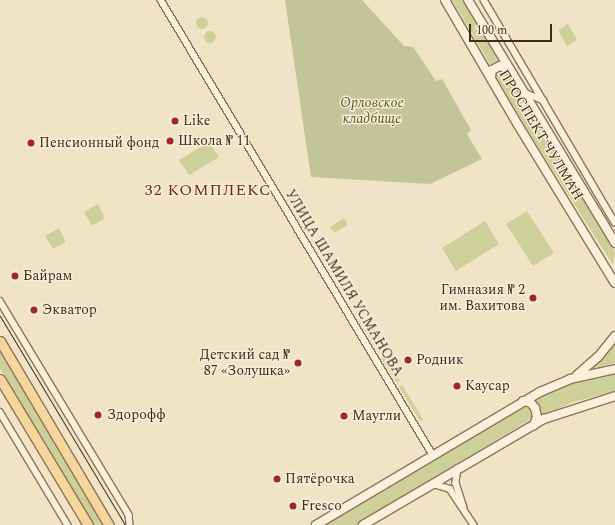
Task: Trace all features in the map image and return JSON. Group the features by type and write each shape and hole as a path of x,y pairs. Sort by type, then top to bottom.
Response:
{"main road":[{"name":"ПРОСПЕКТ ЧУЛМАН","path":"445,0 614,284"},
{"name":"ПРОСПЕКТ ЧУЛМАН","path":"468,0 615,243"},
{"path":"491,77 492,70 500,66 509,70"},
{"path":"605,268 615,269"},
{"path":"316,525 523,401 570,379 586,369 615,336"},
{"path":"0,341 109,525"},
{"path":"570,379 615,368"},
{"path":"0,379 88,525"},
{"path":"363,525 458,468 534,426 566,411 615,396"},
{"path":"523,401 530,402 535,408 537,417 534,426"}],"street":[{"name":"УЛИЦА ШАМИЛЯ УСМАНОВА","path":"162,0 432,455"},
{"path":"484,0 615,222"},
{"path":"522,91 543,100"},
{"path":"0,301 129,515 130,525"},
{"path":"0,412 68,525"},
{"path":"458,468 456,483 464,508"},
{"path":"432,484 447,487 464,508 474,525"}],"green space":[{"name":"Орловское кладбище","path":"285,0 362,0 404,46 413,47 436,81 442,79 471,130 467,134 482,159 430,184 311,177"},
{"path":"452,0 464,0 500,61 494,62 491,66"},
{"path":"200,17 204,17 208,23 204,29 200,29 196,25 196,21"},
{"path":"568,24 577,40 567,46 558,30"},
{"path":"210,31 214,33 216,37 214,41 210,43 206,41 204,37 206,33"},
{"path":"504,69 528,116 564,167 615,252 613,265 528,131 496,76 498,70"},
{"path":"209,142 219,157 189,175 179,160"},
{"path":"98,204 105,218 92,226 84,212"},
{"path":"527,211 554,253 533,266 506,224"},
{"path":"344,218 348,225 334,233 330,227"},
{"path":"485,221 499,244 456,271 442,248"},
{"path":"59,228 66,242 53,249 45,236"},
{"path":"368,327 381,350 379,351 364,329"},
{"path":"615,344 615,363 589,369 602,359"},
{"path":"0,351 104,525 93,525 0,369"},
{"path":"383,354 400,381 397,383 381,357"},
{"path":"615,371 615,391 573,402 540,417 539,407 531,400 553,387"},
{"path":"402,385 423,419 420,421 399,387"},
{"path":"522,406 528,406 532,410 531,419 357,525 323,525"}],"tram line":[{"path":"0,316 125,525"}],"place":[{"name":"Like","path":"175,121"},
{"name":"Школа № 11","path":"170,141"},
{"name":"Пенсионный фонд","path":"31,143"},
{"name":"Байрам","path":"15,276"},
{"name":"Гимназия № 2 им. Вахитова","path":"533,298"},
{"name":"Экватор","path":"34,310"},
{"name":"Родник","path":"408,360"},
{"name":"Детский сад № 87 «Золушка»","path":"298,363"},
{"name":"Каусар","path":"457,386"},
{"name":"Здорофф","path":"98,415"},
{"name":"Маугли","path":"344,416"},
{"name":"Пятёрочка","path":"277,479"},
{"name":"Fresco","path":"293,506"}],"district":[{"name":"32 КОМПЛЕКС","path":"208,190"}]}
